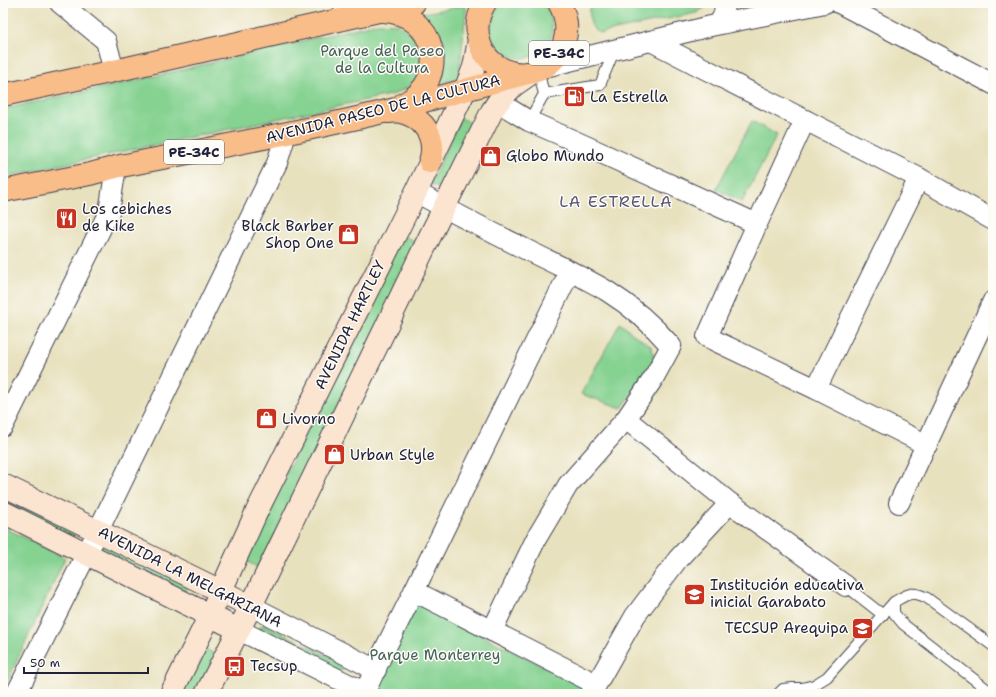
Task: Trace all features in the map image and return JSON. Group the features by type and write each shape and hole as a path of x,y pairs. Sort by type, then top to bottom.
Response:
{"highway":[{"path":"377,11 414,3"},
{"name":"PE-34C","path":"485,3 478,17 478,40 485,54 495,64 502,69 512,72 536,70 551,62 560,52 566,34 566,21 565,15 559,3"},
{"path":"3,95 114,71 345,11 392,11 406,16 418,24 427,36 432,49 433,64 429,78 422,91 411,101 385,111"},
{"name":"AVENIDA PASEO DE LA CULTURA","path":"3,191 90,174 116,167 286,134 441,97 536,70"},
{"path":"385,111 401,112 415,117 426,128 432,144 430,162"}],"main road":[{"name":"AVENIDA HARTLEY","path":"171,694 210,615 257,511 416,192 465,90 474,67 478,40"},
{"path":"206,694 251,606 492,111 498,102 514,86 536,70"},
{"name":"AVENIDA LA MELGARIANA","path":"3,485 251,606"},
{"name":"AVENIDA LA MELGARIANA","path":"3,512 239,630"}],"street":[{"path":"60,3 106,41 114,71"},
{"path":"719,24 724,14 725,3"},
{"name":"AVENIDA PASEO DE LA CULTURA","path":"536,70 719,24 825,3"},
{"path":"839,3 993,84"},
{"path":"651,41 919,178 993,220"},
{"path":"498,102 529,121 757,224"},
{"path":"805,120 707,337 816,389 927,445"},
{"path":"16,694 98,531 277,163 286,134"},
{"path":"3,426 109,212 116,167"},
{"path":"816,389 919,178"},
{"path":"416,192 444,208 608,291 634,310 659,332 672,346 653,379 626,419 568,486 536,539 492,630"},
{"path":"364,693 570,272"},
{"path":"899,503 993,301"},
{"path":"626,419 730,503 846,586"},
{"path":"414,591 492,630 593,689 635,616 678,559 730,503"},
{"name":"AVENIDA LA MELGARIANA","path":"251,606 376,670"},
{"name":"AVENIDA LA MELGARIANA","path":"239,630 364,693"}],"lane":[{"path":"544,94 600,85 616,50"},
{"path":"529,121 544,94 536,70"},
{"path":"846,586 883,615"},
{"path":"778,694 783,689 802,688 814,685 827,677 894,602 908,594 919,594 927,598 993,646"},
{"path":"894,602 894,613 903,624 993,694"}],"green space":[{"path":"502,3 542,3 548,10 552,26 550,40 536,55 526,58 515,57 505,53 497,46 491,34 491,21 494,13"},
{"path":"590,3 708,3 706,7 696,13 601,33 593,28 591,24"},
{"path":"466,6 466,11 459,74 457,79 438,83 421,15 424,13"},
{"name":"Parque del Paseo de la Cultura","path":"378,23 398,24 413,36 421,53 420,72 416,81 407,88 394,94 3,177 3,109 143,79"},
{"path":"461,118 476,125 445,186 439,188 430,184"},
{"path":"752,121 777,135 742,202 716,189"},
{"path":"402,235 418,243 259,568 244,560"},
{"path":"620,323 651,346 654,356 649,370 622,408 581,394"},
{"path":"3,492 78,530 74,537 3,501"},
{"path":"3,527 65,558 3,690"},
{"path":"104,541 189,585 185,592 100,550"},
{"name":"Parque Monterrey","path":"417,604 586,687 582,694 373,694"},
{"path":"265,625 345,664 340,673 259,630 260,627"},
{"path":"203,648 217,655 197,694 180,694"}],"place":[{"name":"La Estrella","path":"575,97"},
{"name":"Globo Mundo","path":"491,156"},
{"name":"Los cebiches de Kike","path":"67,218"},
{"name":"Black Barber Shop One","path":"349,235"},
{"name":"Livorno","path":"266,419"},
{"name":"Urban Style","path":"335,455"},
{"name":"Institución educativa inicial Garabato","path":"694,594"},
{"name":"TECSUP Arequipa","path":"863,628"},
{"name":"Tecsup","path":"235,666"}],"district":[{"name":"LA ESTRELLA","path":"616,201"}]}
